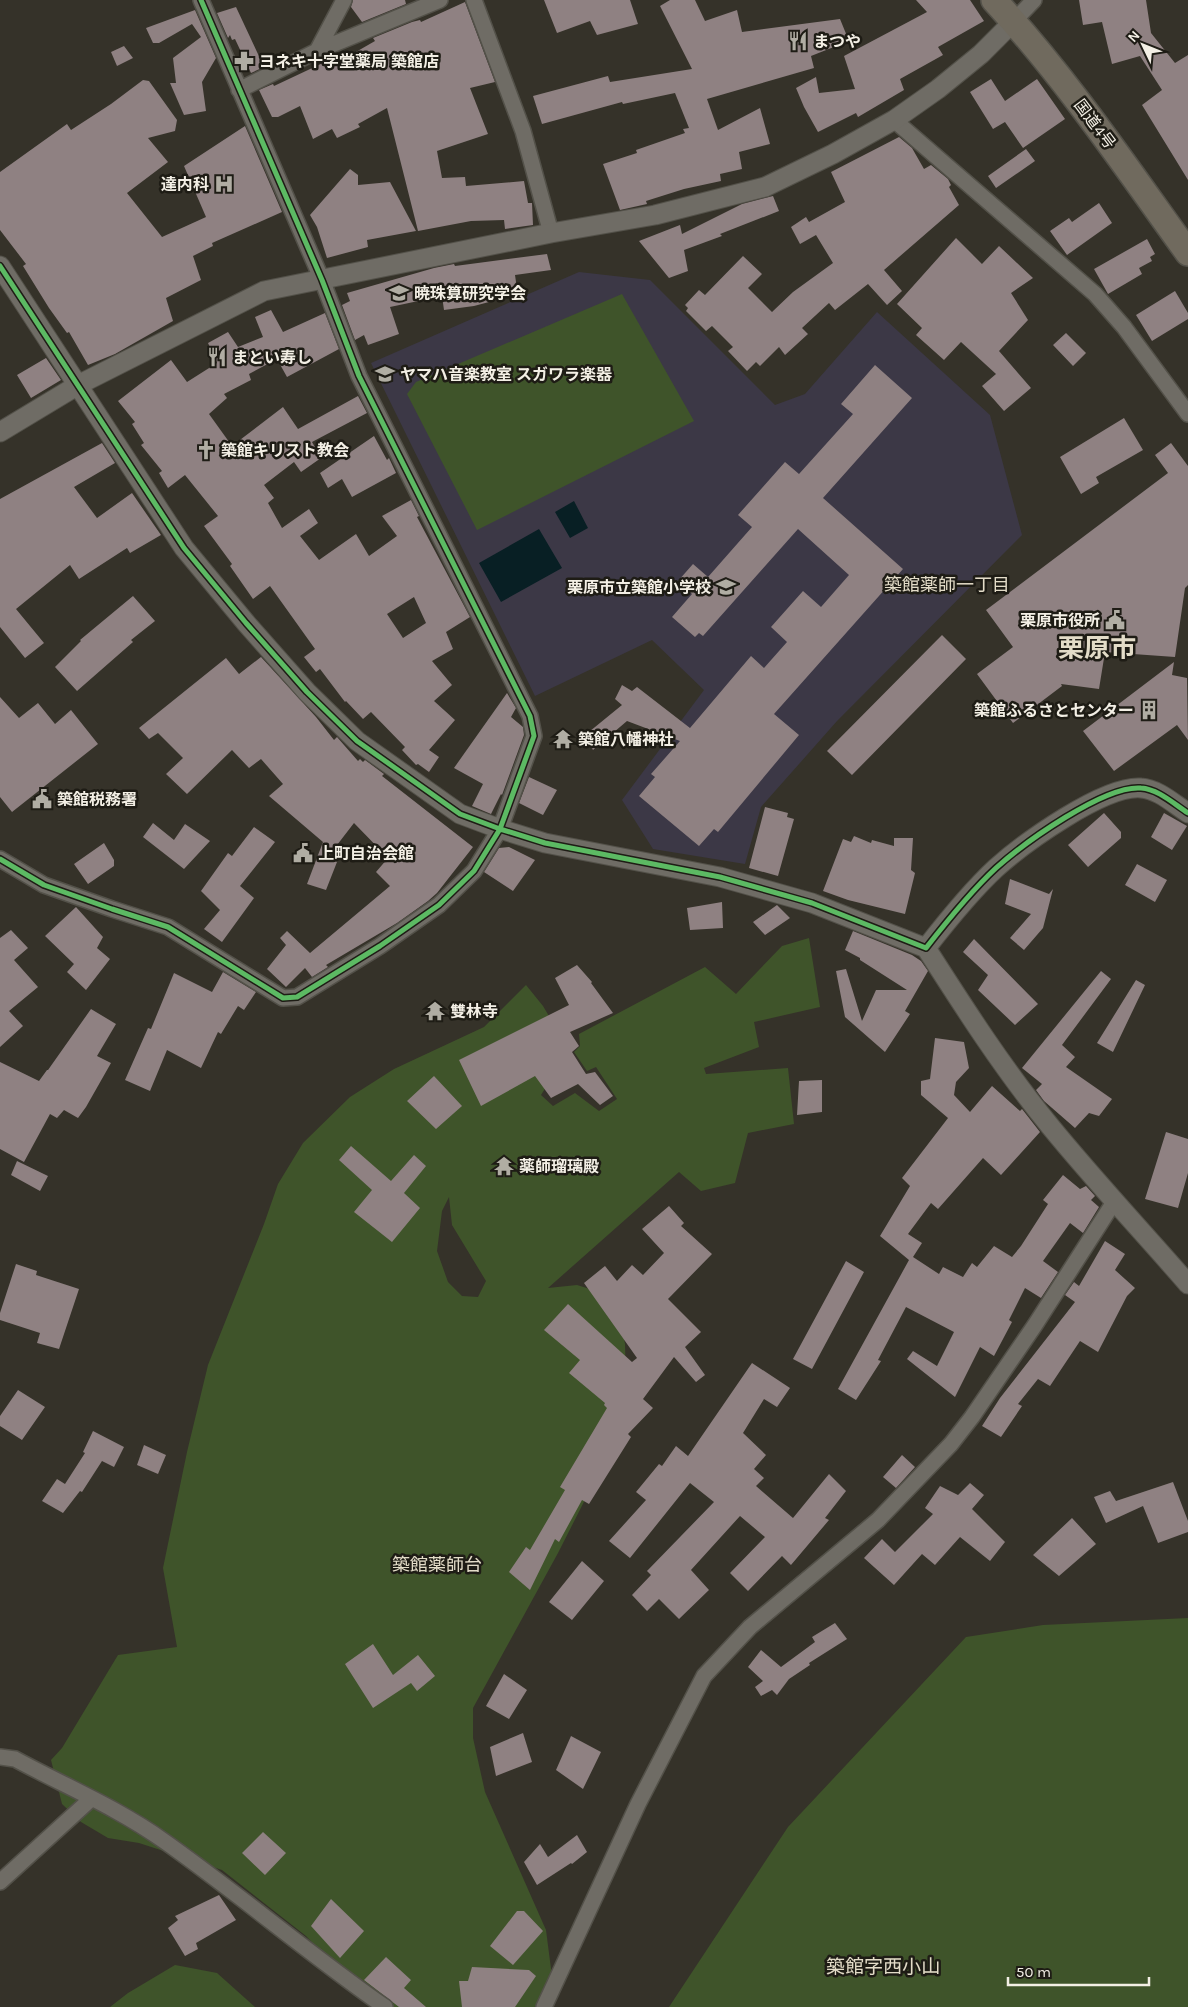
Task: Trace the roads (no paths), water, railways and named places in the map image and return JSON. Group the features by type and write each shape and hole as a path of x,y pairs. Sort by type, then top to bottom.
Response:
{"highway":[{"name":"国道4号","path":"994,0 1014,21 1096,124 1188,253"}],"street":[{"path":"0,859 44,885 112,910 168,927 283,998 297,997 343,970 439,905 474,871 500,829 534,736 530,716 359,376 322,280 201,0"},
{"path":"317,51 344,0"},
{"path":"239,90 317,51 440,0"},
{"path":"474,0 523,131 551,233"},
{"path":"0,432 78,385 264,291 551,233 655,215 765,187 833,154 894,120 938,89 980,54 1034,0"},
{"path":"894,120 1095,294 1124,327 1188,414"},
{"path":"0,266 184,548 246,623 307,692 365,747 460,814 500,829 545,843 720,877 802,900 926,948 996,1056 1049,1125 1114,1202 1188,1284"},
{"path":"926,948 956,910 996,868 1071,815 1103,798 1117,791 1141,788 1151,790 1188,813"},
{"path":"544,2007 638,1804 704,1676 750,1627 878,1520 951,1444 972,1417 1035,1325 1114,1202"},
{"path":"0,1757 15,1760 118,1812 163,1840 343,1978 385,2007"},
{"path":"0,1882 91,1799"}],"water":[{"path":"574,501 588,528 570,538 555,512"},
{"path":"539,529 562,568 501,602 479,563"}],"place":[{"name":"まつや","path":"798,41"},
{"name":"ヨネキ十字堂薬局 築館店","path":"244,61"},
{"name":"達内科","path":"224,184"},
{"name":"暁珠算研究学会","path":"399,293"},
{"name":"まとい寿し","path":"217,357"},
{"name":"ヤマハ音楽教室 スガワラ楽器","path":"385,374"},
{"name":"築館キリスト教会","path":"206,450"},
{"name":"栗原市立築館小学校","path":"726,587"},
{"name":"栗原市役所","path":"1115,620"},
{"name":"築館ふるさとセンター","path":"1149,710"},
{"name":"築館八幡神社","path":"563,739"},
{"name":"築館税務署","path":"42,799"},
{"name":"上町自治会館","path":"303,853"},
{"name":"雙林寺","path":"435,1011"},
{"name":"薬師瑠璃殿","path":"504,1166"}],"district":[{"name":"築館薬師一丁目","path":"947,585"},
{"name":"栗原市","path":"1097,648"},
{"name":"築館薬師台","path":"437,1565"},
{"name":"築館字西小山","path":"883,1967"}]}
